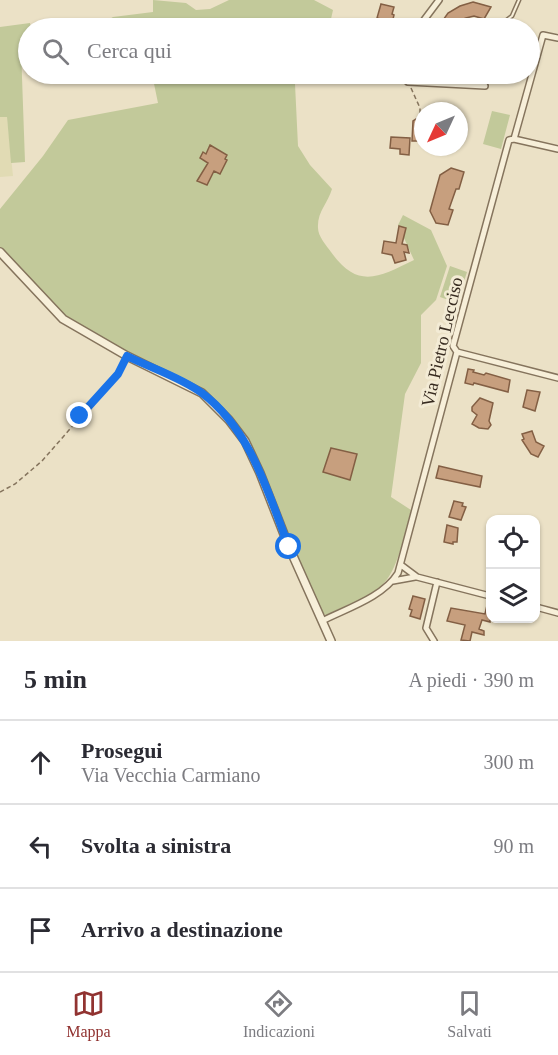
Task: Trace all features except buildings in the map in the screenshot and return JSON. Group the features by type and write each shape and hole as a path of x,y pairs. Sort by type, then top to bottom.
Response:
{"street":[{"path":"426,18 439,0"},
{"name":"Via Pietro Lecciso","path":"540,46 543,35 558,38"},
{"path":"446,84 485,86"},
{"name":"Via Pietro Lecciso","path":"322,621 363,601 393,581 401,565 457,352 453,346 509,140 514,140 529,84"},
{"path":"514,140 558,148"},
{"path":"0,252 63,319 127,356 202,393 229,420 245,441 260,473 289,547 331,641"},
{"path":"457,352 558,378"},
{"path":"401,565 417,577 486,595"},
{"path":"393,581 417,577"},
{"path":"434,641 426,628 436,582"},
{"path":"540,608 558,613"}],"lane":[{"path":"509,18 519,0"}],"path":[{"path":"408,85 418,102"},
{"path":"0,492 15,484 42,461 118,374 127,356"}],"shaded area":[{"path":"0,117 7,117 13,176 0,177"}],"green space":[{"path":"153,0 186,3 196,10 210,9 229,0 314,0 333,10 331,18 111,18 153,12"},
{"path":"18,25 18,84 22,84 25,162 11,163 7,117 0,117 0,27"},
{"path":"154,84 295,84 298,146 310,165 332,189 321,212 318,231 341,264 350,272 370,277 414,260 398,225 403,215 431,230 447,266 436,300 421,315 421,363 405,394 391,497 411,510 400,551 392,572 380,587 361,599 326,615 320,612 293,554 295,551 290,537 286,536 237,426 204,390 126,354 64,318 0,250 0,209 43,156 68,120 158,103"},
{"path":"492,111 510,115 501,149 483,144"},
{"path":"450,266 467,272 457,303 440,297"}],"route":[{"path":"80,416 118,374 127,356 202,393 229,420 245,441 289,547"}]}
